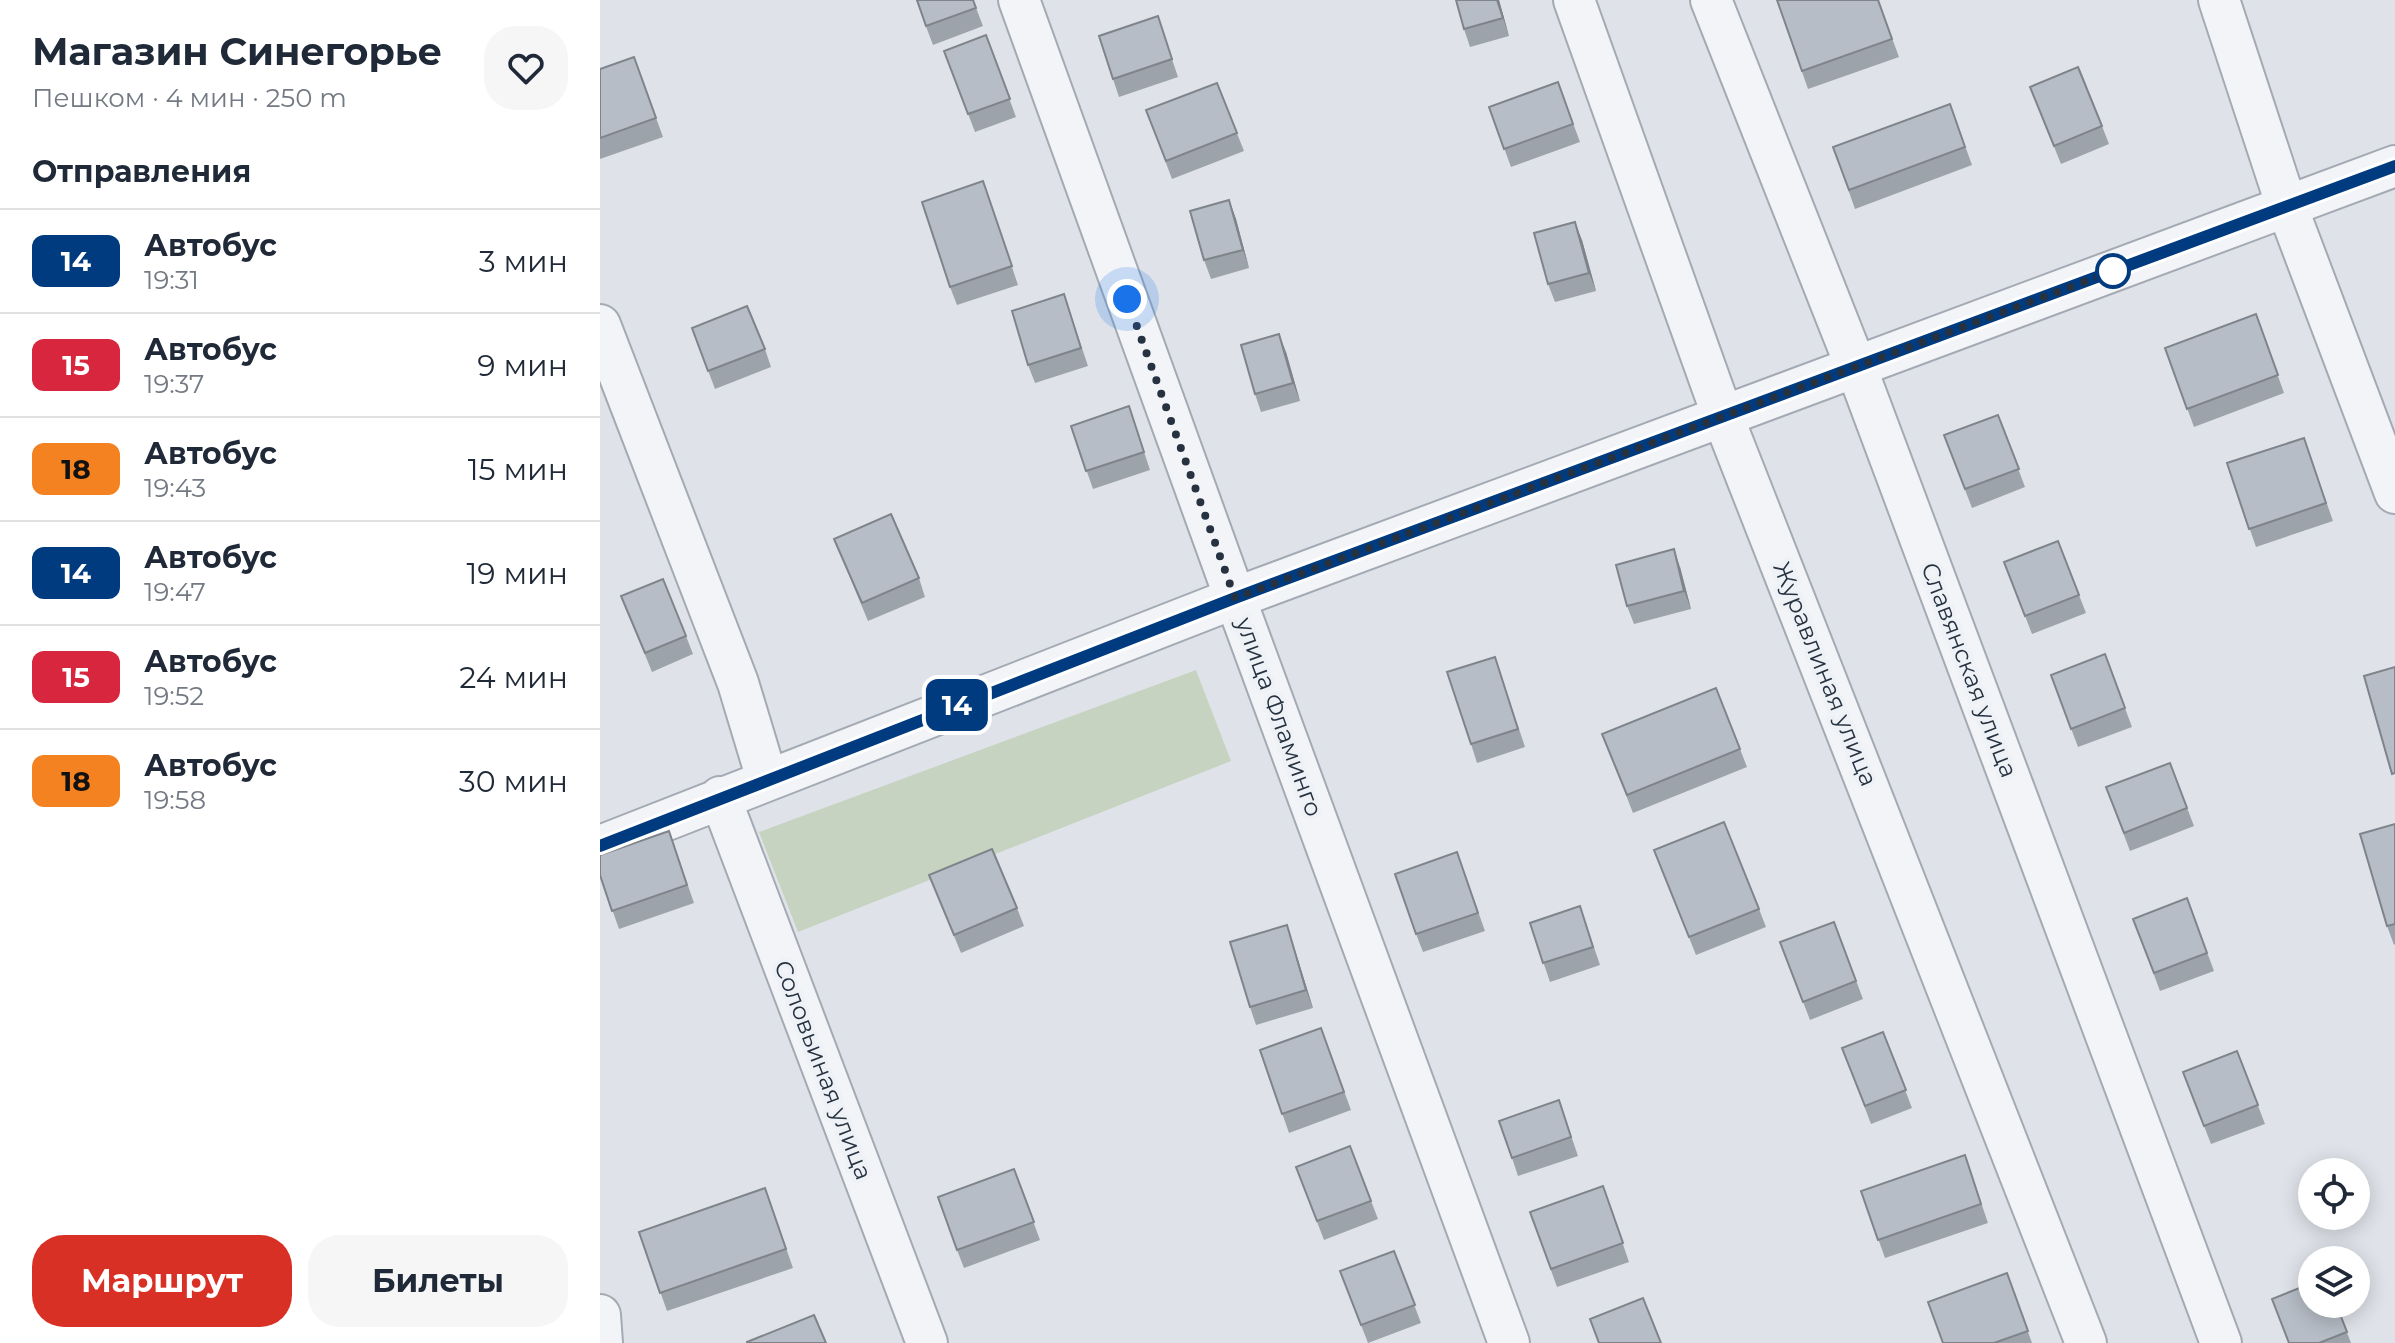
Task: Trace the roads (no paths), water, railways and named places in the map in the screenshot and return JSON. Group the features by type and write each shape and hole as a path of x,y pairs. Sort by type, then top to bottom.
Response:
{"street":[{"name":"улица Фламинго","path":"1019,0 1509,1343"},
{"name":"Журавлиная улица","path":"1574,0 1723,417 2086,1343"},
{"name":"Славянская улица","path":"1711,0 1856,367 2221,1343"},
{"path":"2219,0 2287,207 2395,493"},
{"path":"600,846 1235,598 2395,166"},
{"path":"600,325 738,683 767,779"},
{"name":"Соловьиная улица","path":"720,797 927,1343"},
{"path":"600,1315 602,1343"}]}
